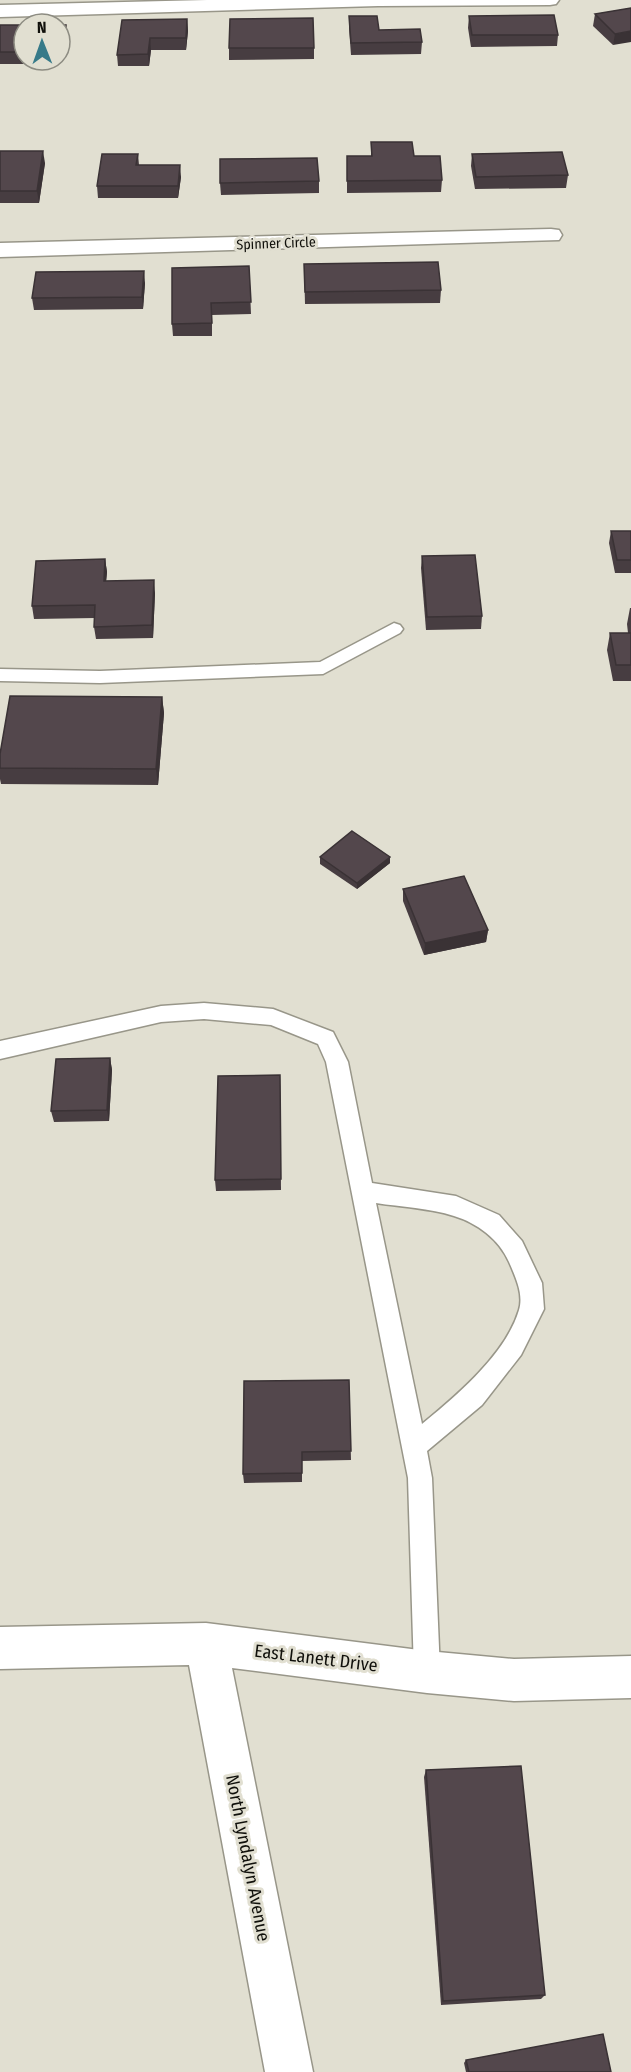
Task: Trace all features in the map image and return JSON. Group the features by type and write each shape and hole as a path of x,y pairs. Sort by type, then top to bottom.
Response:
{"street":[{"path":"0,11 378,0 550,0"},
{"name":"Spinner Circle","path":"0,250 551,235"},
{"name":"East Lanett Drive","path":"0,1648 206,1644 427,1672 514,1680 631,1677"},
{"name":"North Lyndalyn Avenue","path":"206,1644 289,2072"}],"lane":[{"path":"0,675 100,678 323,668 394,629"},
{"path":"0,1050 161,1014 204,1011 273,1017 326,1038 337,1062 420,1478 427,1672"},
{"path":"363,1191 456,1206 491,1222 514,1248 530,1283 532,1309 513,1347 472,1397 414,1446"}],"building":[{"path":"631,8 631,31 615,34 595,14"},
{"path":"554,15 558,35 472,35 469,16"},
{"path":"349,16 377,16 379,30 420,29 422,42 351,43"},
{"path":"313,18 314,48 229,48 230,19"},
{"path":"187,19 186,38 150,38 148,54 117,55 122,20"},
{"path":"0,25 12,25 12,52 0,52"},
{"path":"371,142 412,142 414,156 440,156 442,180 347,181 347,156 372,156"},
{"path":"0,151 43,151 37,191 0,191"},
{"path":"562,152 568,175 476,177 472,154"},
{"path":"102,154 138,154 136,165 180,165 178,186 97,186"},
{"path":"317,158 319,181 220,183 220,159"},
{"path":"438,262 441,290 305,292 304,264"},
{"path":"249,266 251,302 211,303 212,323 172,324 172,268"},
{"path":"144,271 142,297 32,298 36,272"},
{"path":"611,531 631,531 631,560 617,560"},
{"path":"475,555 482,616 427,617 422,556"},
{"path":"105,559 104,581 154,580 152,625 94,627 95,605 32,606 36,561"},
{"path":"610,633 631,633 631,665 616,665"},
{"path":"10,696 162,697 156,769 0,768 0,754"},
{"path":"352,831 390,857 357,883 320,857"},
{"path":"464,876 488,930 425,943 403,889"},
{"path":"110,1058 107,1110 51,1111 56,1059"},
{"path":"280,1075 281,1179 215,1180 218,1076"},
{"path":"349,1380 351,1451 302,1452 302,1473 243,1474 244,1381"},
{"path":"521,1766 545,1995 443,2001 426,1770"},
{"path":"603,2034 611,2072 469,2072 466,2060"}]}
